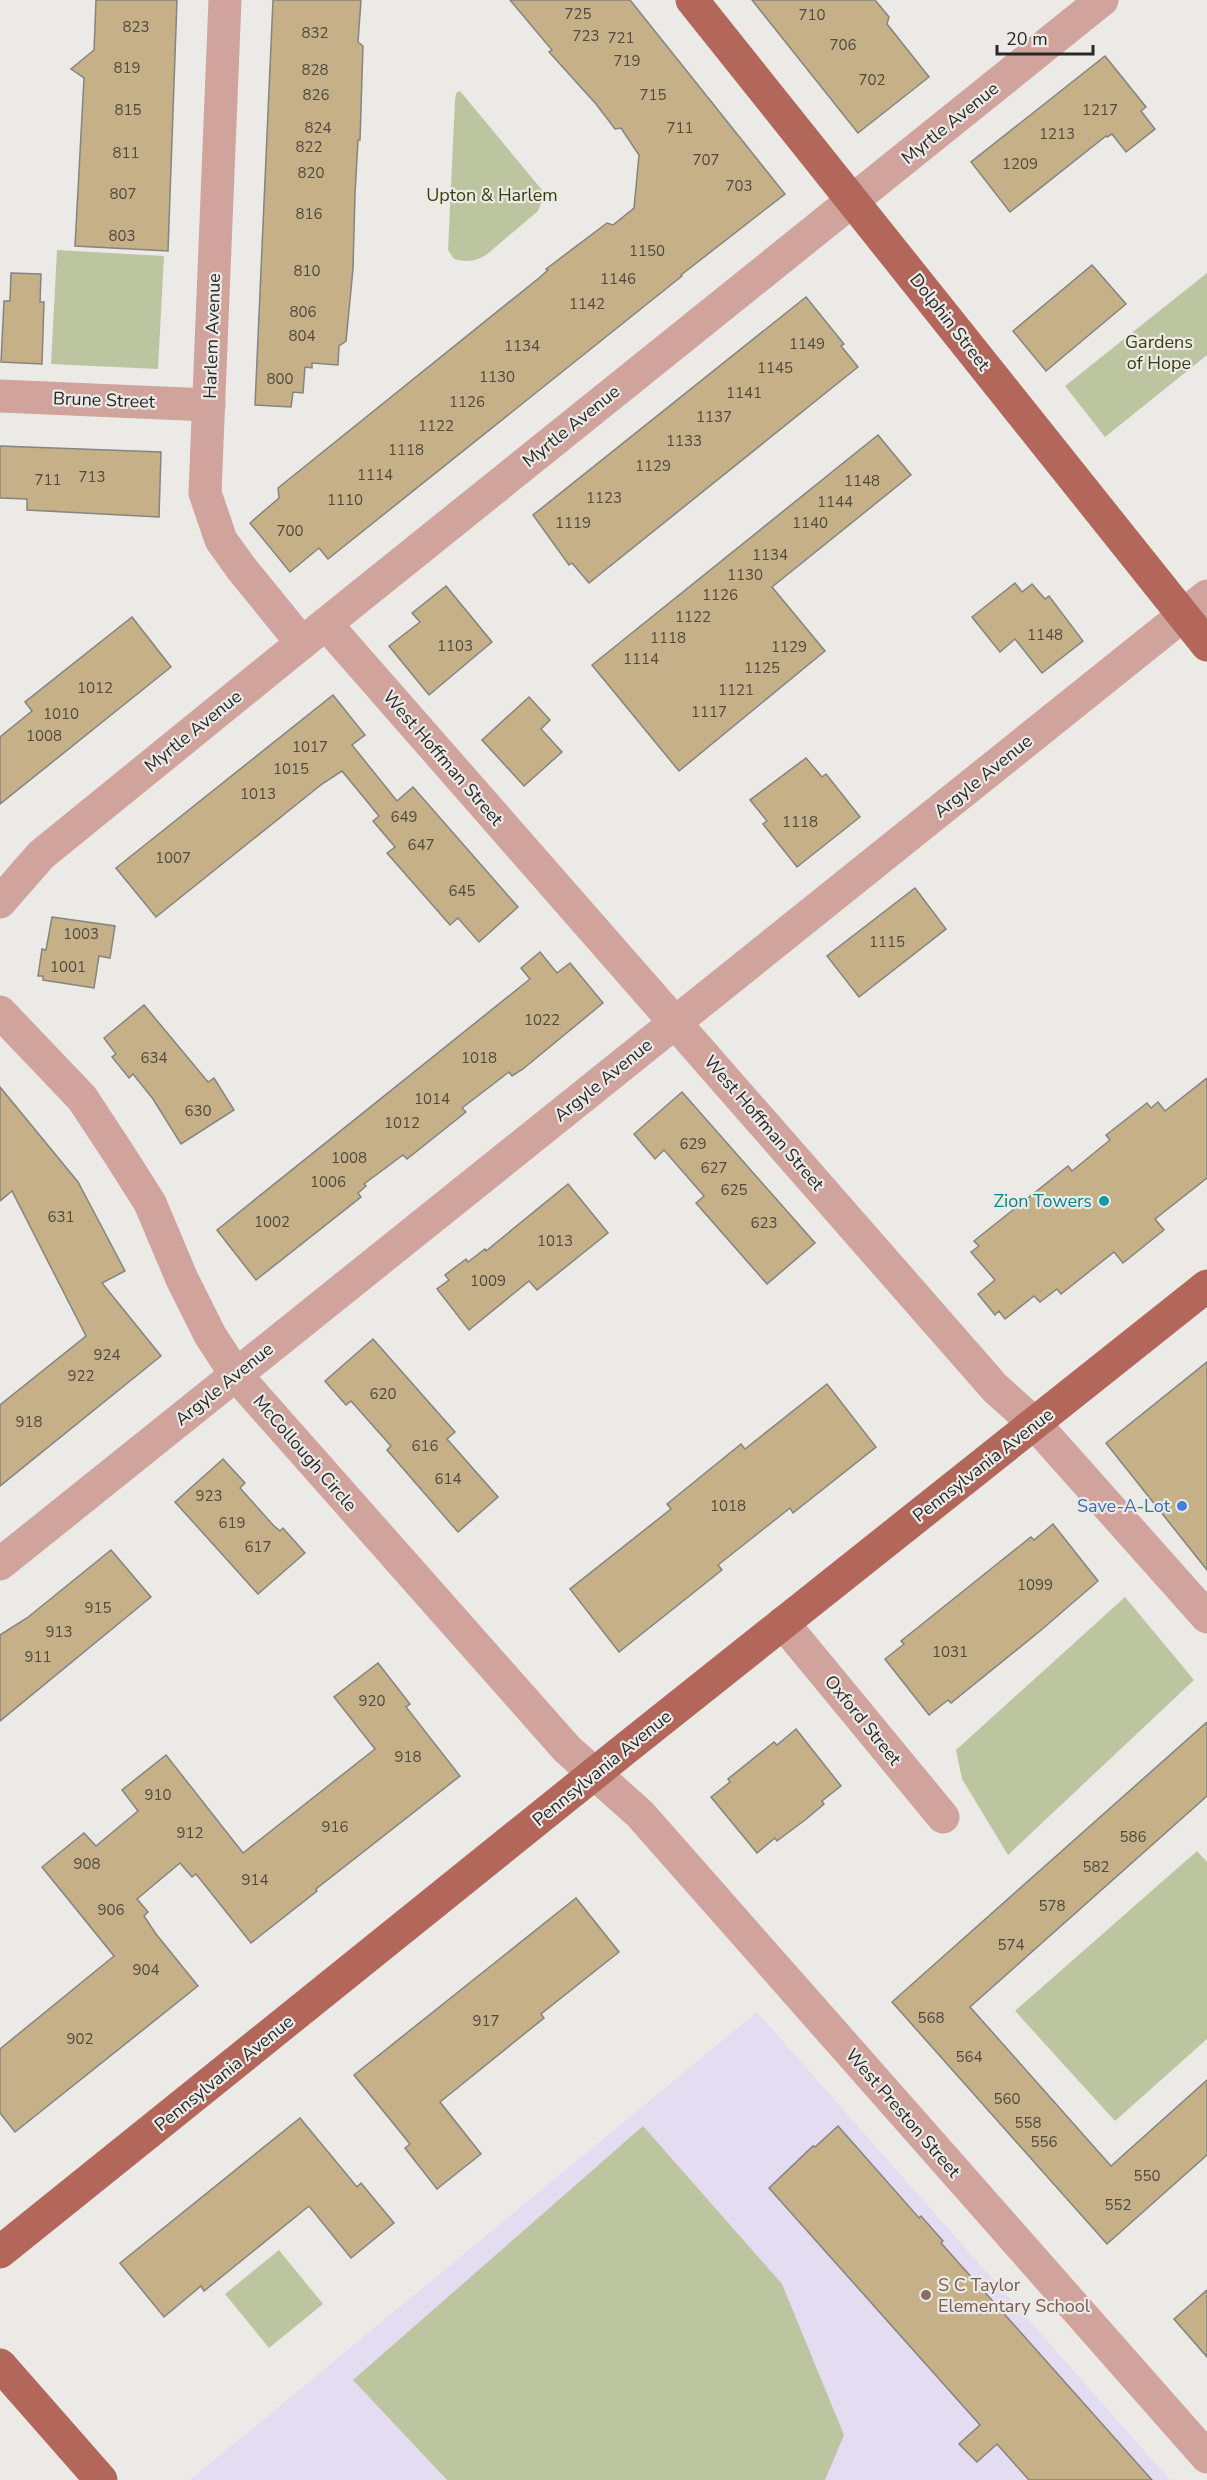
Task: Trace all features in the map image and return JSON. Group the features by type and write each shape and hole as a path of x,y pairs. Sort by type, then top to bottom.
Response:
{"main road":[{"name":"Dolphin Street","path":"692,0 854,201 1195,606 1207,645"},
{"name":"Pennsylvania Avenue","path":"0,2252 595,1773 1207,1286"},
{"path":"0,2365 102,2480"}],"street":[{"name":"Harlem Avenue","path":"225,0 205,493 221,540 241,568 314,633"},
{"name":"Myrtle Avenue","path":"0,902 41,855 1102,0"},
{"name":"Brune Street","path":"0,396 209,405"},
{"name":"Argyle Avenue","path":"0,1564 1195,606"},
{"name":"West Hoffman Street","path":"314,633 676,1022 996,1388 1035,1424 1207,1617"},
{"path":"0,861 41,855"},
{"name":"McCollough Circle","path":"0,1012 82,1098 117,1151 150,1203 182,1279 210,1335 236,1375 567,1749 595,1773"},
{"name":"Oxford Street","path":"783,1623 943,1817"},
{"name":"West Preston Street","path":"595,1773 640,1814 1207,2457"}],"shaded area":[{"path":"757,2012 1170,2480 190,2480"}],"green space":[{"name":"Upton & Harlem","path":"460,91 542,190 542,201 538,211 486,255 470,261 454,259 448,250 455,101 456,93"},
{"path":"57,250 164,256 158,369 51,364"},
{"name":"Gardens of Hope","path":"1207,273 1207,355 1105,437 1065,386"},
{"path":"1125,1597 1194,1680 1008,1855 962,1779 956,1750"},
{"path":"1197,1851 1207,1862 1207,2039 1115,2121 1015,2011"},
{"path":"643,2126 782,2284 844,2435 825,2480 447,2480 353,2380"},
{"path":"279,2250 323,2304 269,2348 225,2294"}],"building":[{"path":"96,0 177,0 168,251 75,246 84,78 71,69 94,50"},
{"path":"273,0 361,0 358,42 363,46 360,140 358,140 353,269 346,341 339,346 338,365 312,363 312,368 305,367 303,393 293,392 291,407 255,405"},
{"path":"510,0 630,0 785,194 328,559 319,548 290,572 250,523 279,498 278,488 539,278 548,270 546,269 607,223 613,225 634,208 639,155 621,128 615,129 596,104 549,52 552,50"},
{"path":"752,0 875,0 889,17 887,24 929,77 858,133"},
{"path":"1105,56 1146,107 1141,111 1155,129 1126,152 1112,134 1106,136 1010,212 971,162"},
{"path":"1092,265 1126,304 1046,371 1013,331"},
{"path":"11,273 41,274 40,302 44,302 42,364 1,362 4,301 10,301"},
{"path":"806,297 844,344 841,346 858,367 589,583 572,563 569,565 533,515"},
{"path":"878,435 911,475 772,587 825,651 679,771 592,665"},
{"path":"0,446 161,452 159,517 27,510 27,499 0,498"},
{"path":"1015,583 1022,592 1032,584 1045,599 1049,596 1083,641 1042,673 1015,639 1000,652 972,617"},
{"path":"446,586 492,642 429,695 389,646 420,622 412,613"},
{"path":"132,617 171,667 0,804 0,737 32,711 25,702"},
{"path":"333,695 365,735 352,745 397,801 413,787 518,907 479,942 458,918 450,925 387,853 395,847 373,821 379,816 342,771 322,784 156,917 116,868"},
{"path":"529,697 550,720 541,729 562,752 524,786 482,740"},
{"path":"806,758 822,777 826,774 860,817 797,867 763,824 767,821 750,800"},
{"path":"915,888 946,929 859,997 827,956"},
{"path":"52,917 115,926 110,958 99,956 94,988 43,980 43,976 38,976 42,949 46,950"},
{"path":"540,952 557,973 570,963 603,1003 523,1069 512,1076 509,1072 462,1108 466,1112 407,1159 403,1155 364,1184 366,1186 358,1193 361,1197 256,1280 217,1230 530,979 521,968"},
{"path":"144,1005 208,1082 214,1078 234,1110 181,1144 153,1099 133,1074 129,1078 112,1057 116,1054 104,1038"},
{"name":"Zion Towers","path":"1207,1078 1207,1178 1155,1219 1164,1230 1123,1263 1114,1252 1061,1294 1057,1289 1040,1302 1034,1296 1005,1319 999,1311 995,1315 978,1294 995,1280 971,1252 979,1246 974,1241 1068,1166 1072,1171 1110,1140 1106,1135 1147,1103 1151,1108 1158,1102 1165,1111"},
{"path":"0,1087 78,1182 125,1271 102,1283 161,1356 0,1486 0,1405 86,1336 12,1191 0,1201"},
{"path":"682,1092 815,1243 767,1284 696,1203 704,1196 664,1150 655,1159 634,1134"},
{"path":"568,1184 608,1233 537,1290 529,1281 469,1330 437,1289 449,1280 445,1275 466,1259 468,1262 485,1249 486,1251"},
{"path":"373,1339 455,1432 447,1439 498,1497 458,1532 387,1450 391,1446 351,1401 346,1405 325,1381"},
{"name":"Save-A-Lot","path":"1207,1362 1207,1570 1106,1443"},
{"path":"827,1384 876,1447 793,1513 790,1508 718,1565 722,1570 619,1652 570,1589 671,1509 667,1504 741,1444 745,1449"},
{"path":"223,1459 245,1483 240,1488 273,1525 280,1531 283,1528 305,1553 258,1594 175,1502"},
{"path":"1053,1524 1098,1581 951,1703 948,1700 929,1715 885,1659 904,1644 901,1641 1031,1537 1034,1540"},
{"path":"111,1550 151,1597 0,1721 0,1635 27,1618"},
{"path":"378,1663 410,1704 406,1707 460,1776 251,1943 196,1874 192,1877 180,1863 137,1899 148,1912 144,1916 156,1934 198,1986 15,2132 0,2113 0,2049 114,1956 42,1867 84,1833 96,1846 138,1811 122,1790 166,1755 243,1853 375,1749 334,1697"},
{"path":"1207,1722 1207,1796 970,2007 1111,2166 1207,2080 1207,2155 1107,2244 892,2002"},
{"path":"796,1729 841,1786 822,1801 824,1804 805,1820 777,1841 775,1838 757,1853 711,1797 730,1782 728,1779 774,1742 777,1745"},
{"path":"576,1898 619,1952 541,2014 544,2018 440,2102 481,2154 437,2189 405,2148 410,2144 354,2075"},
{"path":"300,2118 357,2187 361,2183 394,2223 351,2258 309,2206 204,2291 201,2286 164,2317 120,2263"},
{"name":"S C Taylor Elementary School","path":"838,2126 919,2218 921,2216 943,2241 941,2243 1152,2480 1029,2480 997,2444 977,2462 959,2444 980,2425 769,2188 813,2146 815,2147"},
{"path":"1207,2290 1207,2357 1174,2319"}],"place":[{"name":"Zion Towers","path":"1104,1201"},
{"name":"Save-A-Lot","path":"1182,1506"},
{"name":"S C Taylor Elementary School","path":"926,2295"}]}
